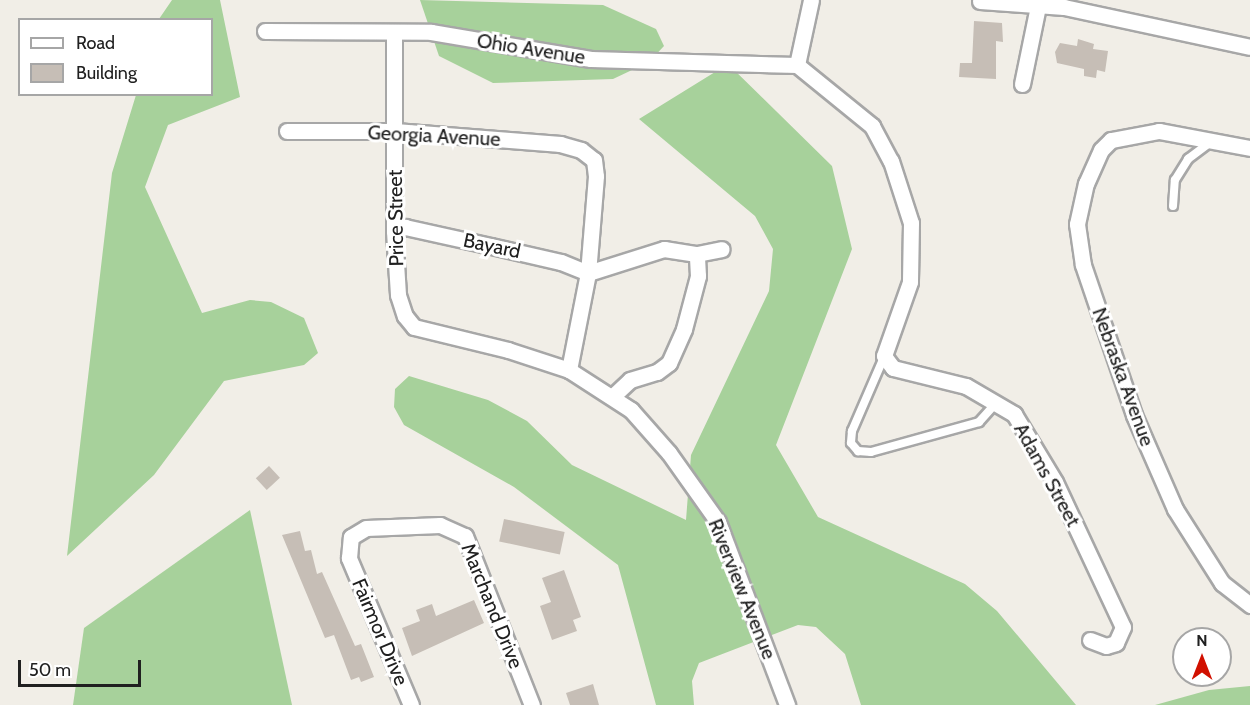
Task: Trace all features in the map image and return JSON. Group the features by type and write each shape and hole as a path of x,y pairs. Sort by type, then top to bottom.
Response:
{"street":[{"path":"811,0 797,65 872,126 905,196 911,223 910,282 884,356"},
{"path":"980,1 1064,8 1250,47"},
{"path":"1022,84 1038,6"},
{"name":"Ohio Avenue","path":"265,31 431,32 591,59 797,65"},
{"name":"Price Street","path":"393,32 394,231 398,295"},
{"name":"Nebraska Avenue","path":"1213,141 1159,130 1122,137 1101,150 1086,183 1077,224 1083,265 1134,415 1175,509 1222,583 1250,605"},
{"name":"Georgia Avenue","path":"286,131 395,131 560,144 581,150 594,160 596,176 588,273"},
{"path":"1213,141 1250,148"},
{"name":"Bayard","path":"394,231 405,227 561,262 588,273"},
{"path":"569,370 588,273 664,249 697,254 722,249"},
{"path":"613,396 630,380 657,372 669,363 684,329 698,276 697,254"},
{"name":"Riverview Avenue","path":"398,295 405,316 414,327 508,350 569,370 613,396 631,410 669,453 718,522 787,705"},
{"name":"Adams Street","path":"884,356 901,371 966,386 1014,414 1054,483 1123,627 1116,643 1106,646 1090,640"},
{"name":"Marchand Drive","path":"349,558 351,537 366,528 440,525 465,536 532,705"},
{"name":"Fairmor Drive","path":"349,558 411,705"}],"lane":[{"path":"1173,206 1175,180 1188,159 1213,141"},
{"path":"884,356 852,431 851,443 858,451 871,452 979,422 997,402"}],"green space":[{"path":"172,0 220,0 240,97 168,125 145,187 202,313 250,300 271,302 304,318 318,353 304,365 224,381 154,475 67,556 112,173 136,96 213,96 213,18 160,18"},
{"path":"420,0 603,5 656,29 664,46 649,62 613,79 493,83 439,56"},
{"path":"728,64 832,166 852,249 776,445 818,517 965,584 997,611 1076,705 861,705 845,654 816,627 798,625 699,663 692,681 694,705 656,705 618,565 514,487 404,425 394,407 395,389 409,376 488,400 527,421 572,465 686,520 691,455 769,291 773,249 755,216 639,119"},
{"path":"250,510 292,705 73,705 84,628"},
{"path":"1250,686 1250,705 1155,705 1209,690"}],"building":[{"path":"974,21 1002,23 1003,42 996,41 996,79 959,77 960,63 972,63"},
{"path":"1078,39 1094,44 1093,49 1108,51 1105,72 1097,70 1096,78 1084,76 1084,69 1057,63 1055,52 1060,43 1077,46"},
{"path":"269,466 280,478 267,490 256,478"},
{"path":"504,519 565,532 560,554 499,541"},
{"path":"300,531 305,551 311,550 317,574 322,572 355,646 361,644 374,677 361,682 359,677 351,680 334,635 325,638 282,535"},
{"path":"564,570 581,617 573,620 577,631 552,640 540,606 551,602 542,578"},
{"path":"474,600 484,623 412,656 402,628 420,621 416,610 432,604 436,616"},
{"path":"593,684 599,705 570,705 566,693"}]}
